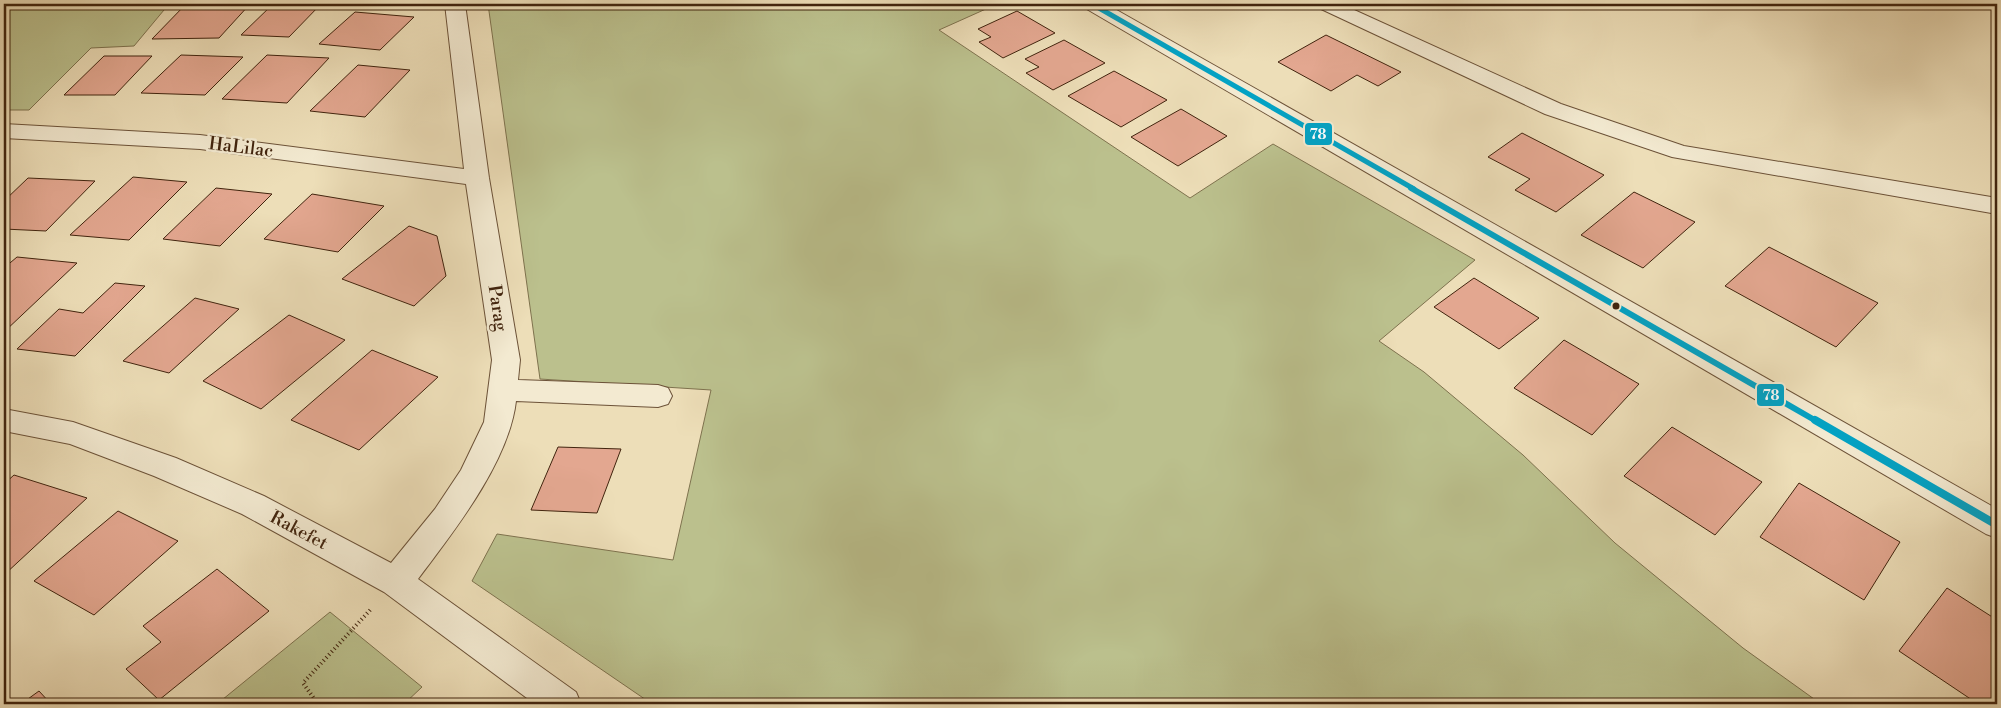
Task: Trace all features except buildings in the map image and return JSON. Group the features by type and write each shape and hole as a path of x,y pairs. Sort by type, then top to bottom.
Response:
{"street":[{"name":"Parag","path":"396,582 446,518 472,477 499,422 503,390 506,360 476,178 456,4"},
{"path":"1092,4 1997,525"},
{"path":"1326,4 1553,109 1680,152 1997,206"},
{"name":"HaLilac","path":"4,131 200,142 476,178"},
{"path":"503,390 658,396"},
{"name":"Rakefet","path":"4,420 73,433 165,467 253,505 396,582 563,704"}],"path":[{"path":"318,704 304,683 396,582"}],"green space":[{"path":"4,4 169,4 134,46 91,48 29,110 4,110"},
{"path":"488,4 997,4 939,30 1190,198 1273,144 1475,260 1379,341 1424,372 1523,455 1615,543 1743,648 1821,704 652,704 472,581 497,534 673,560 711,390 540,379"},
{"path":"330,612 422,687 404,704 217,704"}],"transit line":[{"name":"78","path":"1092,4 1997,525"}]}
